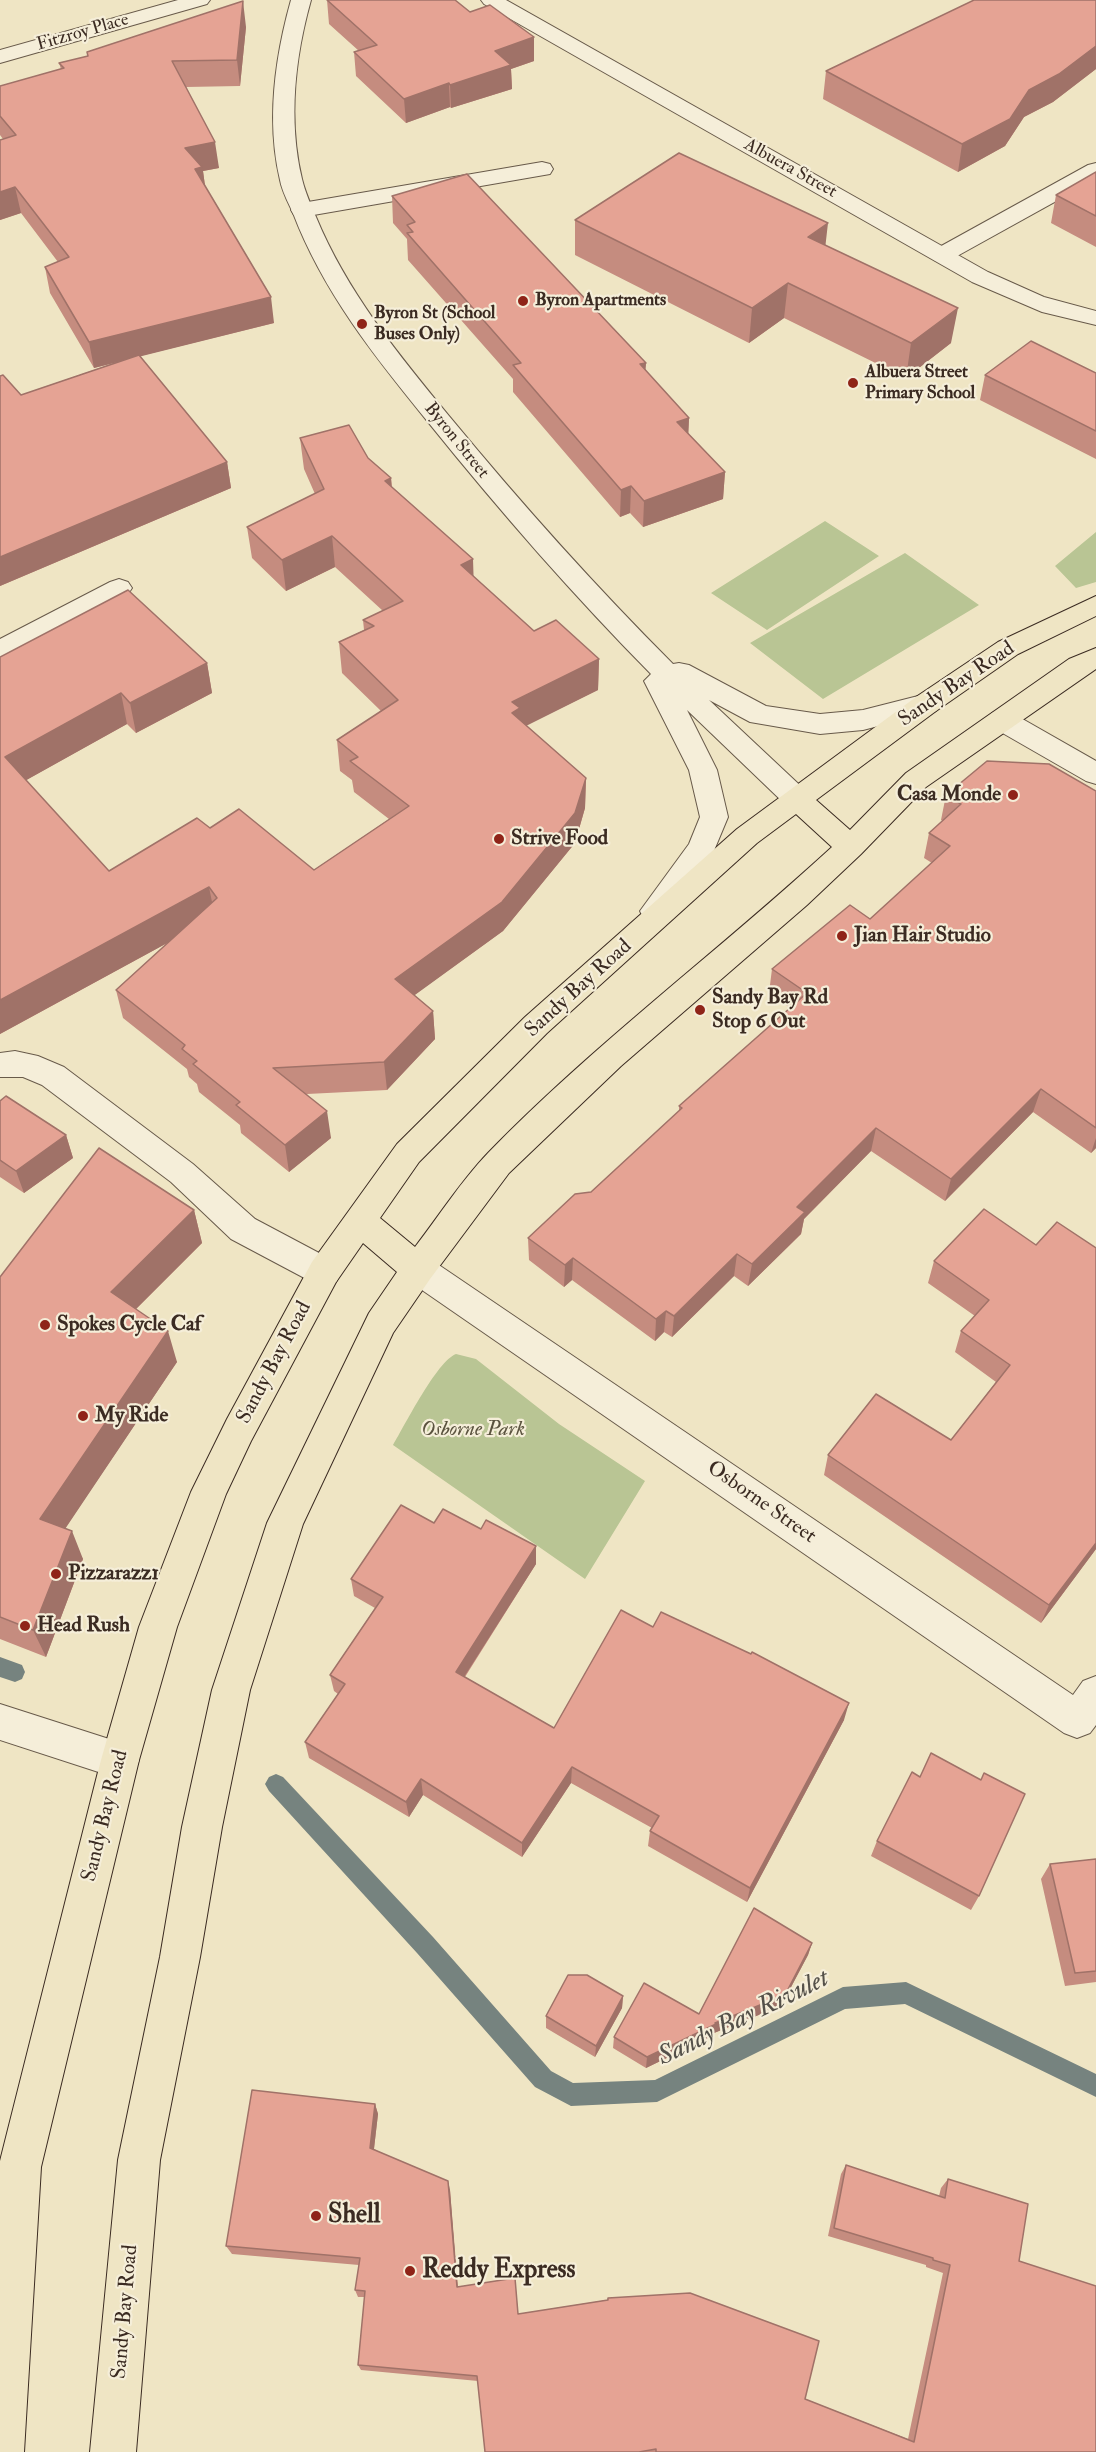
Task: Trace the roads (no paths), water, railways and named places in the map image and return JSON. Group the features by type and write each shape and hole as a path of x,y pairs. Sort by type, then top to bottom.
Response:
{"main road":[{"name":"Sandy Bay Road","path":"1,2452 20,2167 120,1760 158,1627 209,1492 239,1430 324,1272 408,1153 536,1025 747,836 926,704 1008,648 1096,605"},
{"name":"Sandy Bay Road","path":"113,2452 139,2160 180,1957 202,1827 231,1690 285,1523 381,1323 418,1269 498,1164 610,1057 797,897 851,847 916,780 1096,657"},
{"path":"796,798 851,847"},
{"path":"360,1221 418,1269"}],"street":[{"name":"Fitzroy Place","path":"0,57 200,0"},
{"name":"Byron Street","path":"301,0 289,44 285,109 290,177 312,239 362,324 450,435 537,538 641,650 796,798"},
{"name":"Albuera Street","path":"492,0 1020,297 1074,315 1096,318"},
{"path":"302,210 542,169"},
{"path":"942,255 1096,170"},
{"path":"0,650 119,588"},
{"path":"641,650 760,715 820,724 863,720 926,704"},
{"path":"629,944 686,873 703,846 714,817 703,770 682,724 641,650"},
{"path":"1002,720 1096,774"},
{"path":"0,1065 15,1063 27,1065 53,1076 182,1173 243,1229 324,1272"},
{"name":"Osborne Street","path":"418,1269 1077,1720 1096,1694"},
{"path":"0,1722 120,1760"}],"waterway":[{"name":"Sandy Bay Rivulet","path":"0,1667 15,1672"},
{"name":"Sandy Bay Rivulet","path":"276,1784 425,1945 543,2079 571,2095 657,2091 843,1998 906,1993 1096,2086"}],"place":[{"name":"Byron Apartments","path":"523,301"},
{"name":"Byron St (School Buses Only)","path":"362,324"},
{"name":"Albuera Street Primary School","path":"853,383"},
{"name":"Casa Monde","path":"1013,795"},
{"name":"Strive Food","path":"499,839"},
{"name":"Jian Hair Studio","path":"842,936"},
{"name":"Sandy Bay Rd Stop 6 Out","path":"700,1010"},
{"name":"Spokes Cycle Caf","path":"45,1325"},
{"name":"My Ride","path":"83,1416"},
{"name":"Pizzarazz1","path":"56,1574"},
{"name":"Head Rush","path":"25,1626"},
{"name":"Shell","path":"316,2216"},
{"name":"Reddy Express","path":"410,2271"}],"park label":[{"name":"Osborne Park","path":"473,1430"}]}
